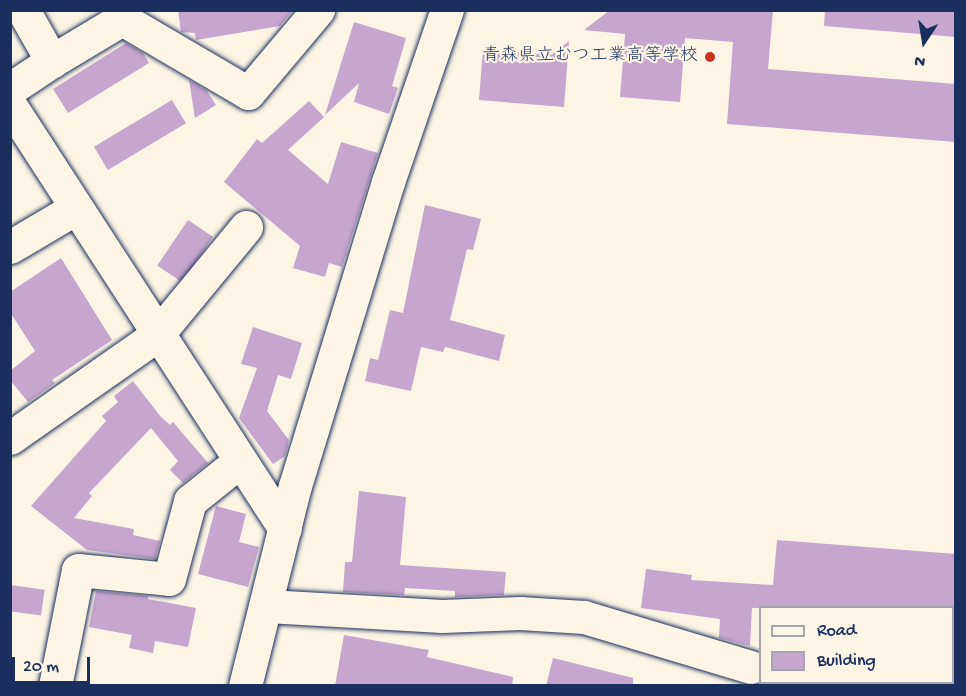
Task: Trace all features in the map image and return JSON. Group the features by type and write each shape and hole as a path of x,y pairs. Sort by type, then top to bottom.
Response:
{"street":[{"path":"23,10 52,61"},
{"path":"10,89 122,19 248,93 318,10"},
{"path":"244,686 267,606 285,529 388,182 447,10"},
{"path":"10,105 157,336 285,529"},
{"path":"10,247 76,208"},
{"path":"10,438 157,336 246,227"},
{"path":"55,686 78,570 169,579 190,501 240,461"},
{"path":"267,606 442,616 520,613 584,617 751,667"}],"building":[{"path":"178,10 293,10 280,26 196,40 195,33 181,32"},
{"path":"610,10 773,10 768,69 956,84 956,142 727,124 733,42 685,38 680,102 620,97 625,34 584,30"},
{"path":"825,10 956,10 956,37 824,26"},
{"path":"354,22 406,38 392,86 398,88 389,114 354,102 359,83 325,115"},
{"path":"569,41 564,107 479,100 483,49 551,55"},
{"path":"126,43 143,53 149,63 68,113 53,89"},
{"path":"189,80 207,91 216,105 195,118"},
{"path":"172,100 186,123 108,170 94,147"},
{"path":"309,101 324,117 288,150 328,184 341,142 378,153 342,267 329,263 325,277 293,268 300,246 224,182 257,139 262,143"},
{"path":"425,205 481,219 473,250 467,249 450,320 505,335 499,361 445,347 443,352 421,347 411,391 365,381 370,358 378,360 390,310 403,313"},
{"path":"188,220 213,237 182,282 157,266"},
{"path":"61,258 112,340 52,380 55,383 28,402 10,380 10,371 35,351 10,312 10,292"},
{"path":"253,327 302,343 291,379 278,375 267,411 289,440 285,456 273,464 239,418 257,368 241,364"},
{"path":"133,381 161,417 170,425 173,422 208,463 183,483 170,470 178,461 151,428 89,493 92,496 74,518 134,529 133,535 160,541 155,559 87,550 31,506 106,421 102,416 118,402 114,396"},
{"path":"359,491 406,497 400,565 506,572 504,595 455,597 455,591 405,588 404,595 343,592 345,562 352,562"},
{"path":"216,506 246,514 239,542 259,547 248,587 198,574"},
{"path":"777,540 956,554 956,608 954,606 759,606 759,608 752,608 750,646 719,638 720,619 641,608 646,569 692,575 691,580 773,585"},
{"path":"10,585 45,590 41,616 10,611"},
{"path":"96,591 148,596 148,599 196,608 188,647 155,641 153,653 129,648 132,635 89,627"},
{"path":"344,635 429,650 427,657 513,677 512,686 335,686"},
{"path":"553,658 633,678 633,686 546,686"}],"place":[{"name":"青森県立むつ工業高等学校","path":"710,57"}]}
